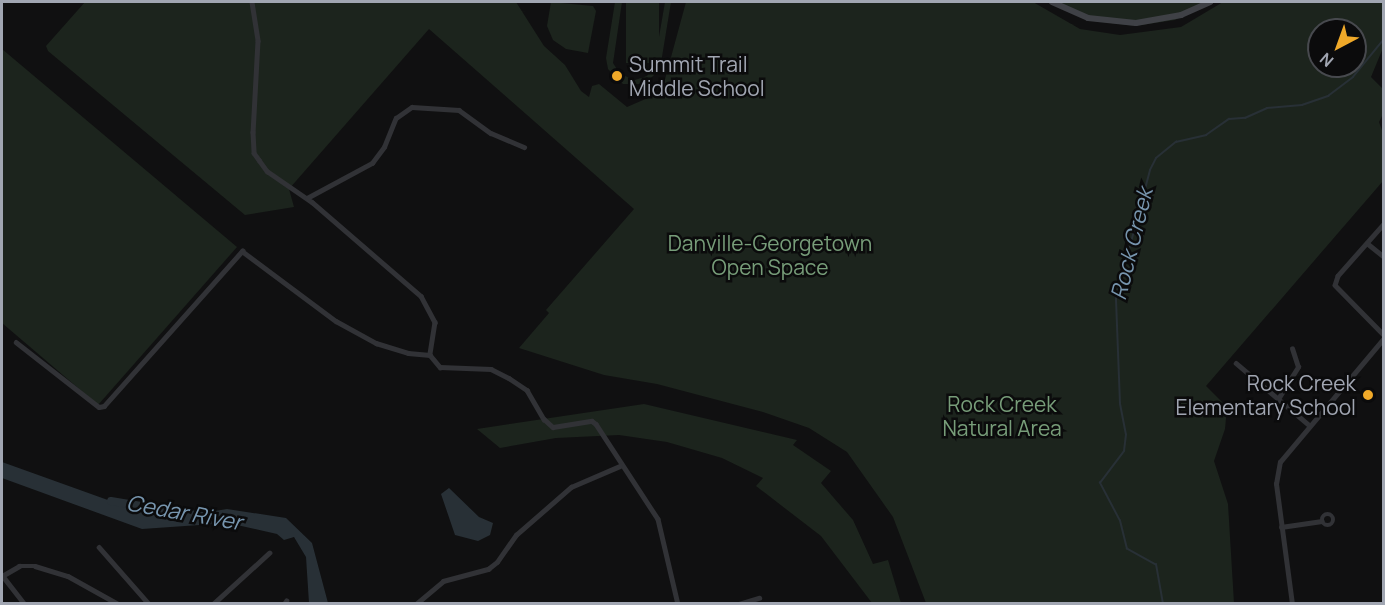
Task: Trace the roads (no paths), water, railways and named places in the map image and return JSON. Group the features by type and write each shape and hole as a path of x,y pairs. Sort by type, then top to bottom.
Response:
{"street":[{"path":"252,2 258,41 252,108 254,153 267,171 307,198 421,296 435,322 430,355"},
{"path":"1052,2 1088,18 1136,23 1181,15 1210,2"},
{"path":"307,198 372,163 384,147 396,118 412,107 459,110 491,133 524,147"},
{"path":"1292,603 1276,475 1286,451 1383,336 1337,289 1338,276 1383,224"},
{"path":"1367,243 1383,256"},
{"path":"16,342 99,407 104,406 240,251 336,321 376,343 408,353 430,355 447,370 491,369 518,383 553,427 592,421 657,519 678,603"},
{"path":"1278,399 1298,367 1292,349"},
{"path":"1236,363 1309,425"},
{"path":"416,603 443,581 488,569 497,562 516,535 571,487 620,466"},
{"path":"1281,527 1322,521"},
{"path":"99,547 149,603"},
{"path":"213,603 269,553"},
{"path":"25,603 2,575 18,566 35,566 68,576 118,603"},
{"path":"739,603 759,598"}],"waterway":[{"name":"Rock Creek","path":"1163,604 1156,565 1127,549 1120,521 1100,483 1124,451 1126,435 1120,404 1116,299 1150,170 1156,158 1176,142 1206,135 1229,119 1245,118 1267,108 1302,105 1328,96 1353,77 1384,39"},
{"name":"Cedar River","path":"111,501 202,516"}],"place":[{"name":"Summit Trail Middle School","path":"617,76"},
{"name":"Rock Creek Elementary School","path":"1368,395"}],"park label":[{"name":"Danville-Georgetown Open Space","path":"770,255"},
{"name":"Rock Creek Natural Area","path":"1002,416"}]}
